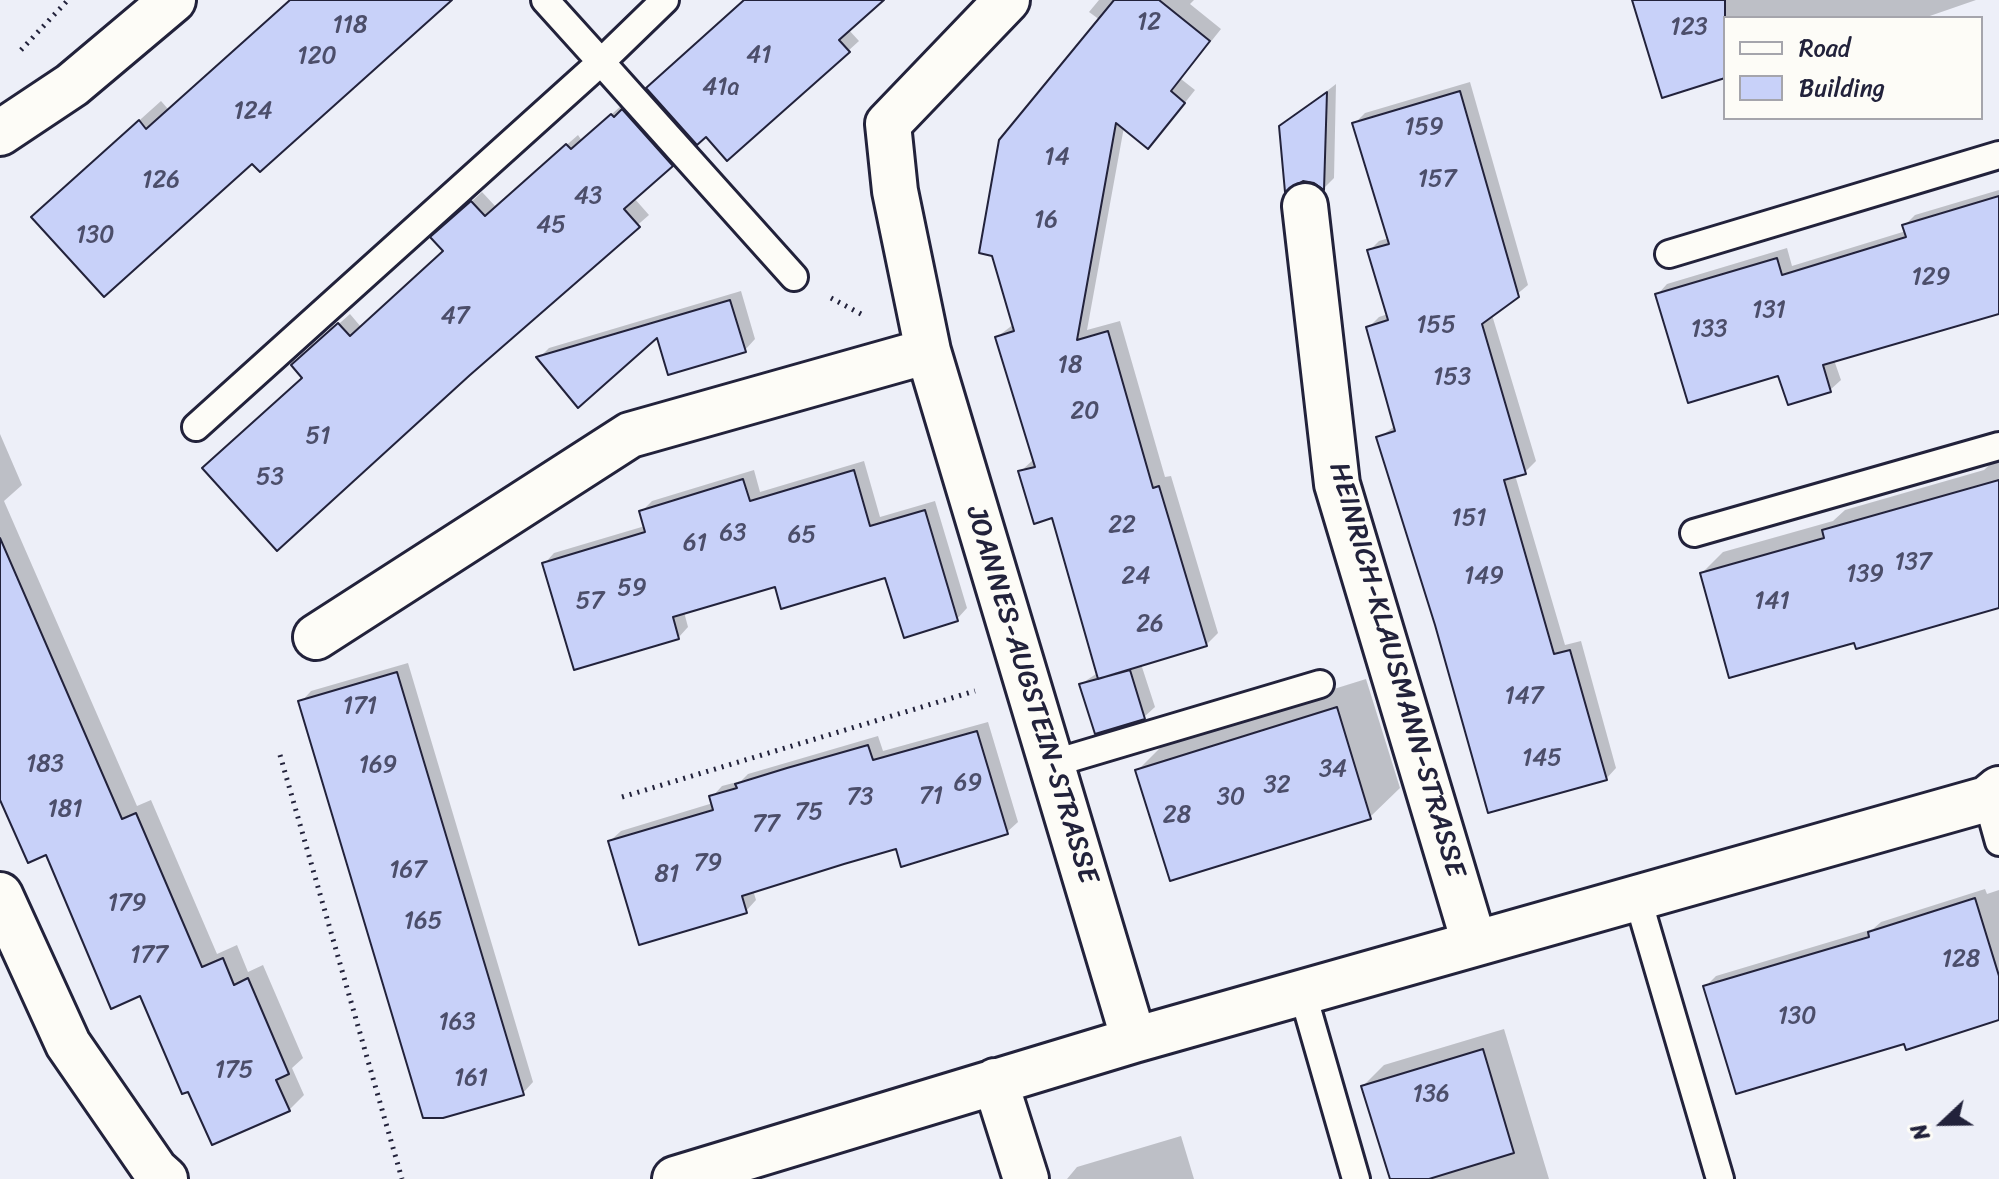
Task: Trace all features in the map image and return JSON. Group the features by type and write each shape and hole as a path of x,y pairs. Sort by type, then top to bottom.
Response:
{"street":[{"path":"0,133 72,85 173,0"},
{"name":"JOANNES-AUGSTEIN-STRASSE","path":"1007,0 888,124 895,191 928,351 1134,1040"},
{"name":"HEINRICH-KLAUSMANN-STRASSE","path":"1305,206 1337,484 1474,942"},
{"path":"316,637 630,435 928,351"},
{"path":"675,1179 1134,1040 1993,794"},
{"path":"0,895 68,1044 155,1170 165,1179"},
{"path":"995,1081 1026,1179"}],"lane":[{"path":"545,0 794,277"},
{"path":"196,427 601,62 665,0"},
{"path":"1669,254 1999,155"},
{"path":"1694,533 1999,446"},
{"path":"1051,764 1320,684"},
{"path":"1993,794 1999,842"},
{"path":"1637,896 1720,1179"},
{"path":"1302,991 1356,1179"}],"path":[{"path":"11,59 68,0"},
{"path":"622,797 1026,675"},
{"path":"280,755 402,1179"}],"building":[{"path":"290,0 452,0 260,172 252,164 104,297 31,217 139,120 146,129"},
{"path":"744,0 884,0 839,40 850,52 727,161 706,137 697,145 646,88"},
{"path":"1114,0 1159,0 1210,41 1171,91 1185,103 1148,149 1116,123 1077,340 1108,331 1153,488 1159,486 1207,646 1098,679 1052,518 1034,524 1018,471 1035,467 995,337 1014,331 992,256 979,253 999,140"},
{"path":"1632,0 1725,0 1723,79 1662,98"},
{"path":"1460,91 1519,297 1482,324 1526,474 1504,480 1554,654 1570,650 1607,780 1488,813 1435,625 1376,437 1395,431 1366,327 1388,320 1367,250 1389,244 1352,123"},
{"path":"1327,92 1324,190 1314,183 1303,181 1285,192 1279,126"},
{"path":"622,109 673,166 624,209 640,227 470,375 277,551 202,468 302,378 291,365 338,323 350,336 443,251 430,237 471,201 485,216 566,144 571,149 611,114 614,117"},
{"path":"1999,196 1999,314 1823,365 1831,392 1788,405 1778,376 1688,403 1655,294 1777,258 1782,275 1906,237 1902,225"},
{"path":"730,300 746,352 668,375 657,338 578,408 536,357"},
{"path":"854,470 870,526 925,510 958,621 904,638 885,578 781,609 775,587 673,617 679,639 574,670 542,563 645,532 639,511 743,479 750,501"},
{"path":"1999,480 1999,608 1856,649 1854,643 1729,678 1700,573 1824,538 1822,530"},
{"path":"0,538 122,819 136,813 202,967 223,958 234,985 248,978 289,1074 276,1080 290,1111 212,1145 188,1092 182,1094 140,996 111,1009 46,855 28,863 0,800"},
{"path":"1130,670 1145,719 1095,734 1079,684"},
{"path":"397,672 524,1095 443,1118 423,1118 298,701"},
{"path":"1337,707 1371,819 1170,881 1135,770"},
{"path":"977,731 1008,834 901,867 896,849 844,864 742,896 747,913 639,945 608,841 713,810 709,796 737,788 735,784 787,768 868,745 873,760"},
{"path":"1975,898 1999,976 1999,1020 1906,1050 1904,1044 1736,1094 1703,986 1869,937 1868,932"},
{"path":"1483,1049 1514,1153 1429,1179 1390,1179 1361,1086"}]}
